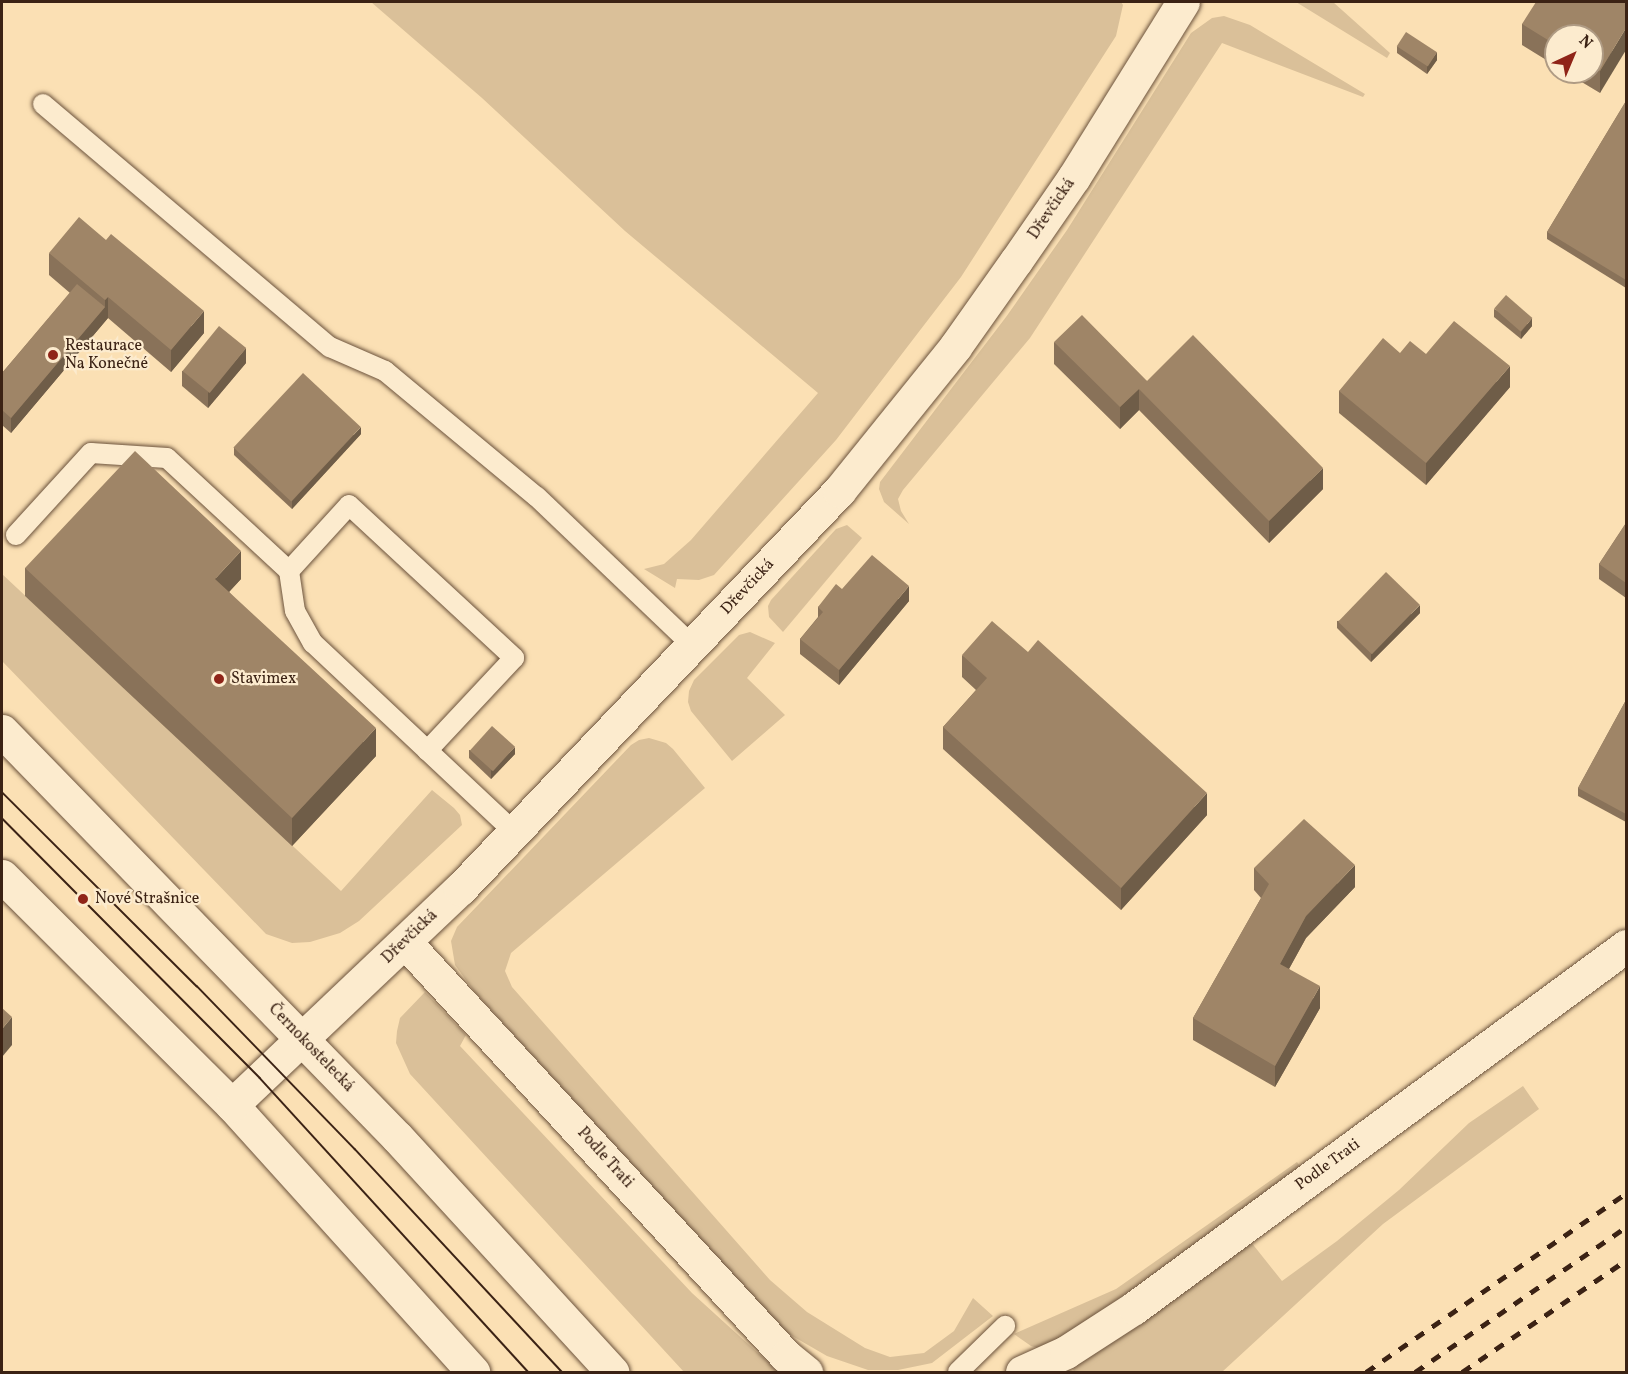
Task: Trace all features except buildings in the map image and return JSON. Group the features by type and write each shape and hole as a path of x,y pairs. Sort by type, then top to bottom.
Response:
{"main road":[{"name":"Dřevčická","path":"232,1105 405,942 514,832 839,491 955,347 1074,177 1183,2"},
{"name":"Černokostelecká","path":"2,731 397,1137 612,1372"},
{"path":"2,876 232,1105 473,1372"},
{"name":"Podle Trati","path":"405,942 786,1356 806,1372"},
{"name":"Podle Trati","path":"1022,1372 1066,1352 1134,1308 1626,946"}],"lane":[{"path":"43,104 330,347 385,371 537,496 693,646"},
{"path":"16,535 91,453 167,458 289,571 295,611 313,644 514,832"},
{"path":"289,571 349,505 514,658 427,751"},
{"path":"958,1372 1005,1326"}],"shaded area":[{"path":"371,2 1121,2 1123,5 1116,36 961,277 836,440 714,575 699,580 677,579 675,588 644,569 664,564 691,540 818,393 625,231 482,98"},
{"path":"1296,2 1333,2 1390,53 1387,58"},
{"path":"1224,16 1250,25 1365,94 1363,97 1222,43 1030,338 903,490 898,499 901,511 909,524 884,502 879,489 880,482 1006,317 1067,230 1191,33 1212,18"},
{"path":"847,525 862,538 783,632 769,617 768,606 771,600 836,529"},
{"path":"2,574 341,891 432,790 460,815 462,825 359,921 340,933 310,942 292,943 266,934 2,661"},
{"path":"750,632 775,643 747,678 785,715 732,761 691,711 688,702 689,691 694,680 739,635"},
{"path":"649,738 666,743 673,749 705,788 511,953 505,971 512,987 770,1280 807,1312 865,1348 890,1357 924,1353 954,1331 973,1298 993,1316 932,1363 898,1370 868,1370 827,1356 782,1330 474,991 455,965 451,941 457,927 631,745"},
{"path":"425,992 466,1035 460,1046 692,1293 779,1372 684,1372 410,1074 396,1043 397,1031 400,1018"},
{"path":"1523,1086 1539,1109 1383,1224 1222,1372 1074,1372 1069,1358 1247,1237 1282,1281 1337,1241 1399,1190 1469,1123"},
{"path":"1297,1162 1302,1169 1128,1301 1041,1349 1031,1346 1014,1334 1116,1289"}],"tram line":[{"path":"2,792 197,986 355,1149 562,1372"},
{"path":"2,818 260,1078 528,1372"}],"railway":[{"path":"1366,1372 1626,1193"},
{"path":"1415,1372 1626,1227"},
{"path":"1462,1372 1626,1260"}],"place":[{"name":"Restaurace Na Konečné","path":"53,355"},
{"name":"Stavimex","path":"219,679"},
{"name":"Nové Strašnice","path":"83,899"}]}
